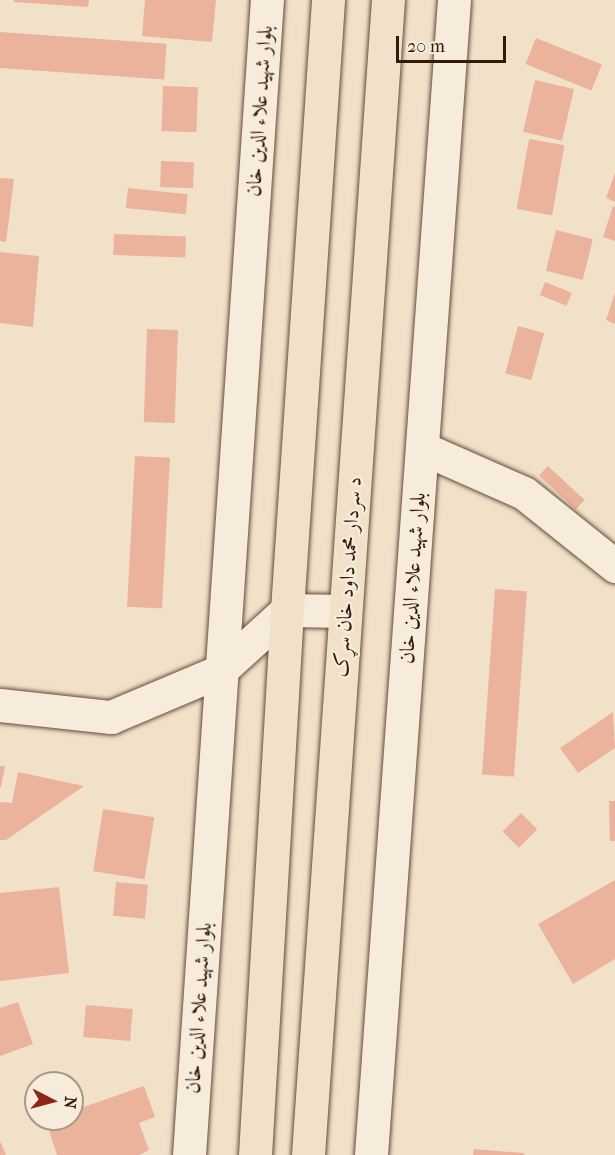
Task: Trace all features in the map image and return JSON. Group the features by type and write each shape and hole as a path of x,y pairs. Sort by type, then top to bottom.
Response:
{"highway":[{"path":"255,1155 287,610 328,0"},
{"name":"د سردار محمد داود خان سړک","path":"308,1155 388,0"}],"street":[{"name":"بلوار شهید علاء الدین خان","path":"189,1155 267,0"},
{"name":"بلوار شهید علاء الدین خان","path":"371,1155 454,0"},
{"path":"422,448 524,493 615,566"},
{"path":"0,705 111,717 220,671 287,610 344,611"}],"building":[{"path":"14,0 89,0 88,7 14,2"},
{"path":"145,0 216,0 212,42 142,36"},
{"path":"0,32 167,44 164,80 0,68"},
{"path":"536,38 602,65 591,91 526,64"},
{"path":"535,80 574,89 562,141 523,132"},
{"path":"163,86 198,87 196,132 161,131"},
{"path":"529,139 564,145 552,215 517,209"},
{"path":"161,161 194,162 193,188 160,187"},
{"path":"615,173 615,202 606,198"},
{"path":"0,178 14,179 6,242 0,241"},
{"path":"128,188 188,194 186,214 126,208"},
{"path":"613,206 615,207 615,241 603,237"},
{"path":"556,230 593,239 583,280 546,271"},
{"path":"114,234 186,237 185,257 113,255"},
{"path":"0,252 39,256 33,327 0,323"},
{"path":"545,282 572,293 567,306 540,295"},
{"path":"615,293 615,324 606,320"},
{"path":"518,326 544,333 531,380 505,373"},
{"path":"147,329 178,330 175,423 144,422"},
{"path":"135,456 170,458 162,609 127,607"},
{"path":"548,466 585,500 576,510 539,476"},
{"path":"495,589 527,591 514,777 482,775"},
{"path":"613,712 615,748 578,773 560,748"},
{"path":"0,766 5,766 1,787 0,787"},
{"path":"18,772 84,786 6,840 0,840 0,802 12,803"},
{"path":"609,801 615,801 615,841 610,841"},
{"path":"103,809 154,817 145,879 93,871"},
{"path":"521,813 537,829 519,848 503,831"},
{"path":"615,880 615,959 573,984 538,924"},
{"path":"116,882 148,885 145,919 113,916"},
{"path":"59,887 69,973 0,981 0,893"},
{"path":"18,1002 33,1044 0,1056 0,1008"},
{"path":"86,1005 133,1009 130,1041 83,1037"},
{"path":"144,1086 155,1117 139,1123 149,1150 139,1155 57,1155 49,1131 84,1131 84,1107"},
{"path":"0,1141 6,1155 0,1155"},
{"path":"474,1149 524,1153 524,1155 473,1155"}]}
